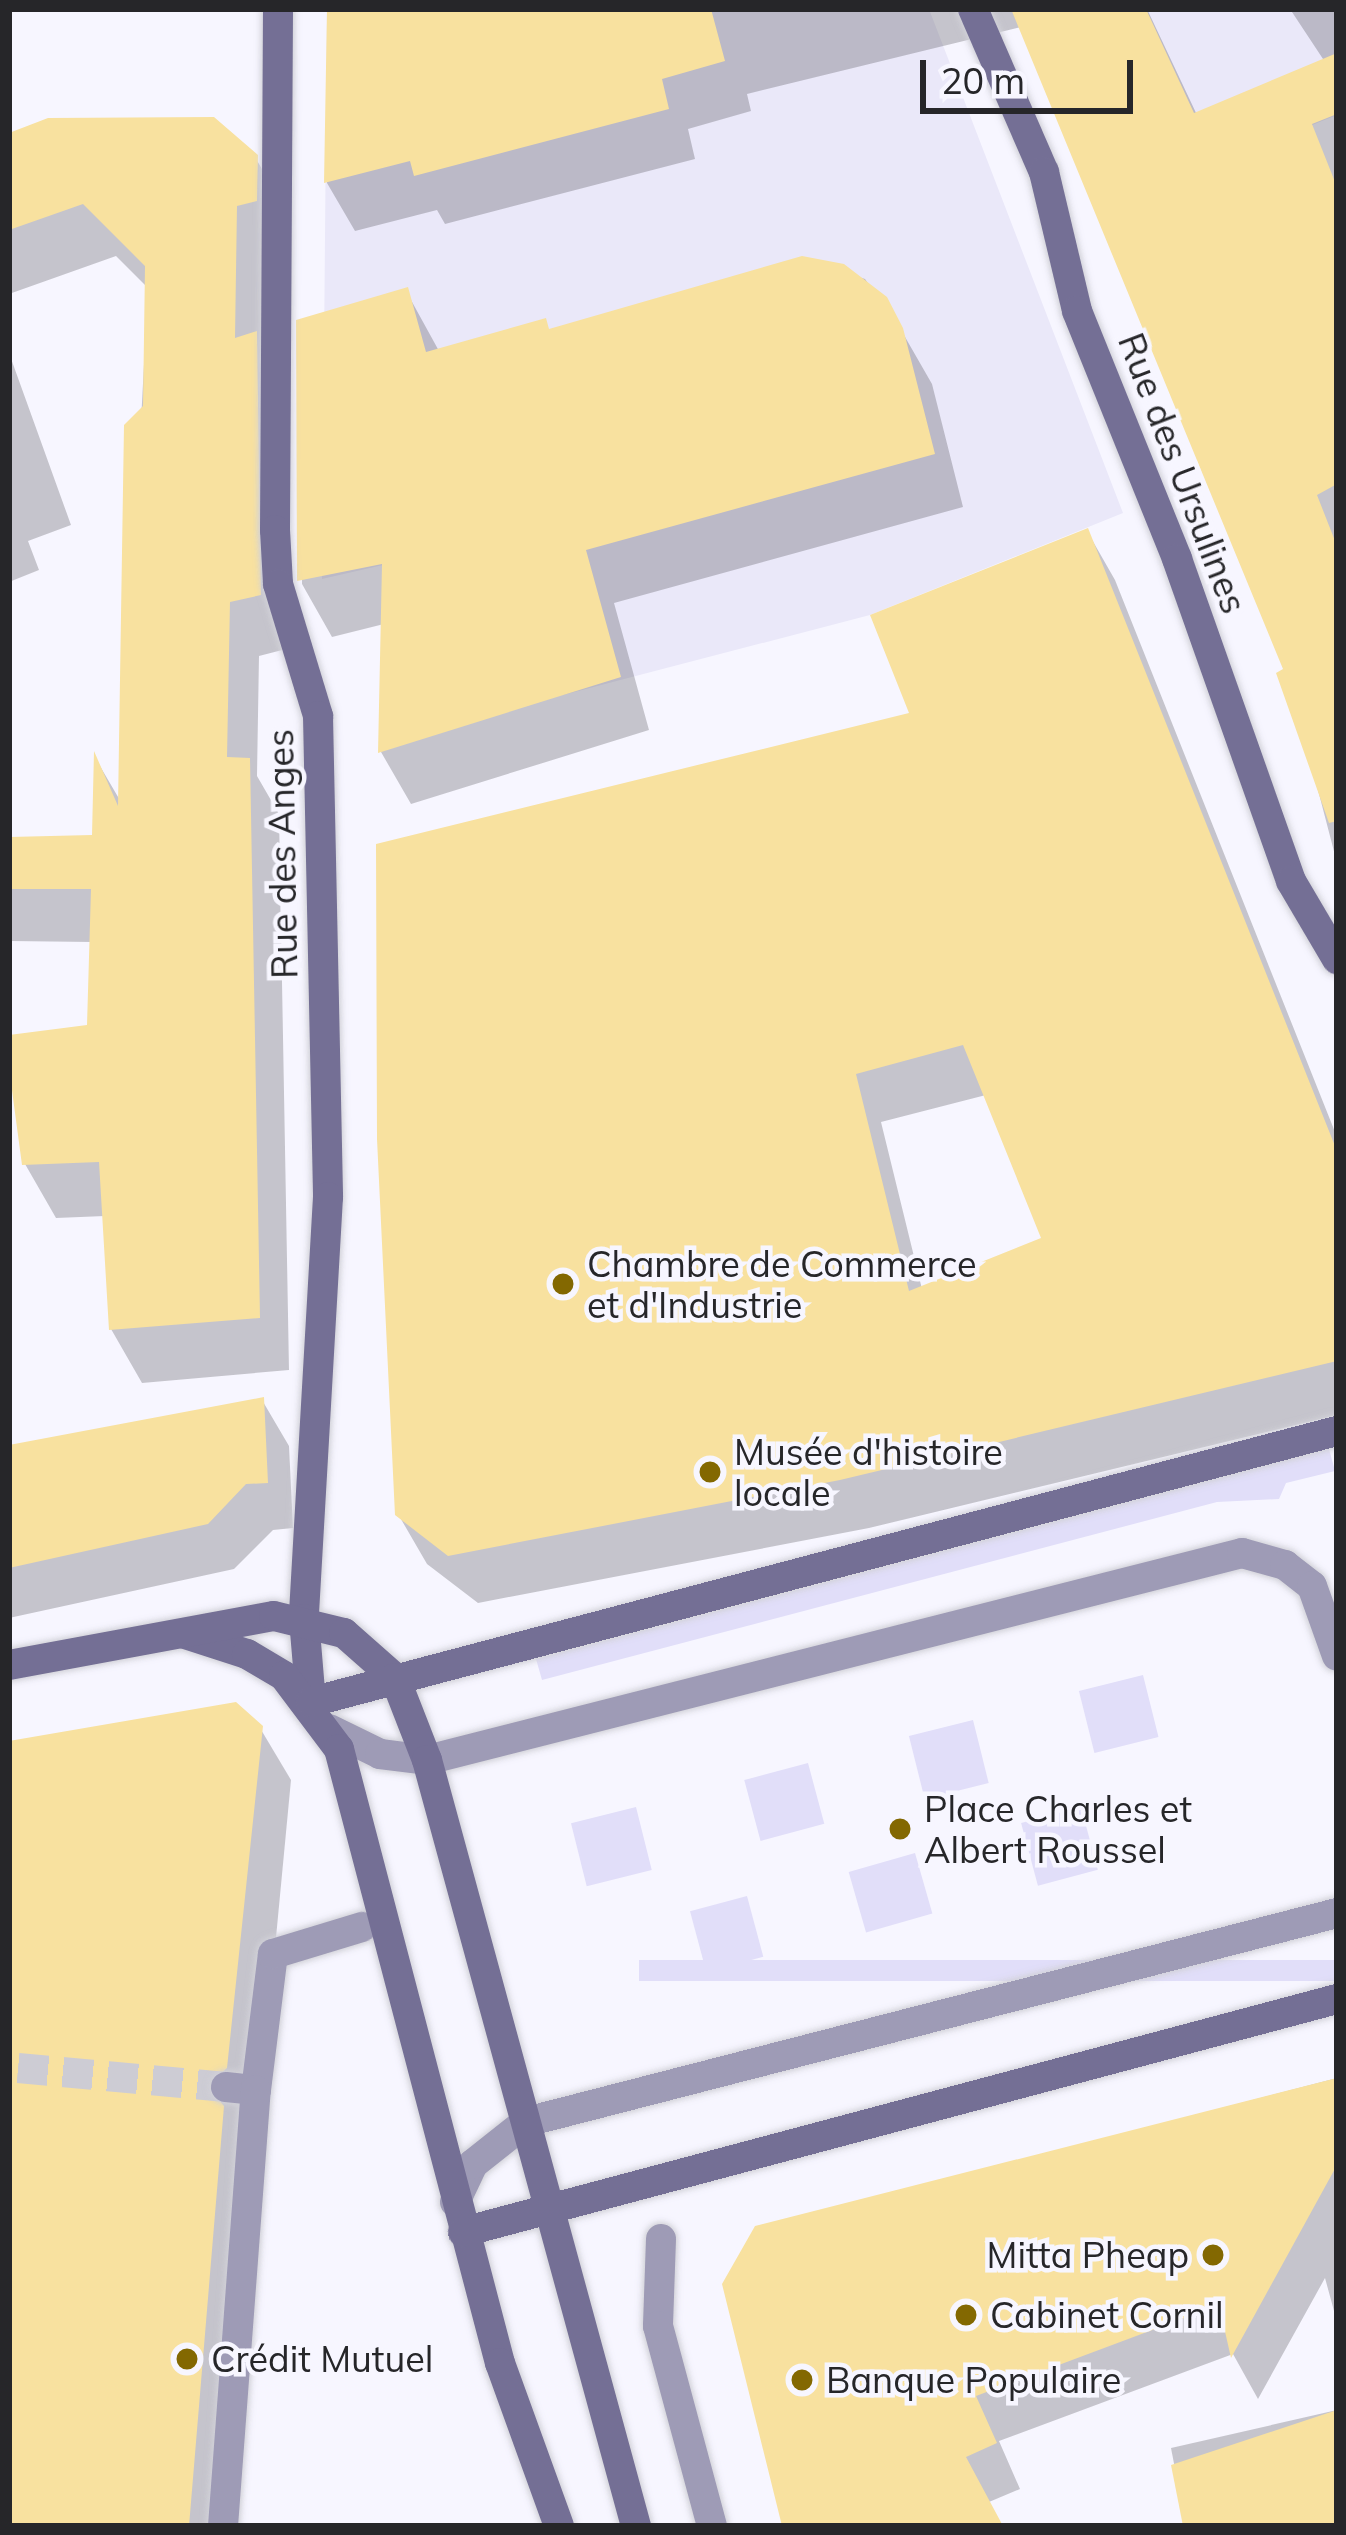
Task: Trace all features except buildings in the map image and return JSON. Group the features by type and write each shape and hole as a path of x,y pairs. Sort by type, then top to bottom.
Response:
{"main road":[{"name":"Rue des Anges","path":"278,9 275,530 278,584 318,716 328,1197 304,1619 310,1702"},
{"name":"Rue des Ursulines","path":"973,9 1044,172 1077,311 1171,542 1291,881 1337,958"},
{"path":"310,1702 1337,1431"},
{"path":"9,1665 251,1618 304,1619 353,1638 395,1678 427,1760 636,2526"},
{"path":"185,1634 260,1660 310,1702 329,1729 348,1773 459,2217 515,2418 559,2526"},
{"path":"459,2217 550,2207 1337,2000"}],"street":[{"path":"329,1729 380,1754 427,1760 1226,1555 1256,1555 1299,1574 1320,1597 1337,1656"},
{"path":"459,2217 473,2164 526,2122 1337,1913"},
{"path":"223,2526 241,2088 273,1954 362,1928"},
{"path":"661,2239 658,2326 712,2526"}],"shaded area":[{"path":"327,9 929,9 1123,513 870,615 563,695 383,565 322,579"},
{"path":"1011,9 1337,9 1337,115 1099,211"},
{"path":"1329,1449 1335,1471 1286,1483 1279,1499 1217,1502 542,1680 536,1659"},
{"path":"1143,1675 1158,1737 1094,1753 1079,1691"},
{"path":"973,1720 989,1783 925,1799 909,1736"},
{"path":"808,1763 824,1824 761,1841 744,1780"},
{"path":"636,1807 652,1870 587,1886 571,1823"},
{"path":"1081,1807 1098,1870 1038,1886 1021,1823"},
{"path":"915,1853 932,1914 866,1933 849,1872"},
{"path":"747,1896 763,1957 706,1972 690,1911"},
{"path":"639,1960 1337,1960 1337,1981 639,1981"}],"tunnel":[{"path":"18,2068 226,2087"}],"place":[{"name":"Chambre de Commerce et d'Industrie","path":"563,1284"},
{"name":"Musée d'histoire locale","path":"710,1472"},
{"name":"Place Charles et Albert Roussel","path":"900,1829"},
{"name":"Mitta Pheap","path":"1213,2255"},
{"name":"Cabinet Cornil","path":"966,2315"},
{"name":"Crédit Mutuel","path":"187,2359"},
{"name":"Banque Populaire","path":"802,2380"}]}
